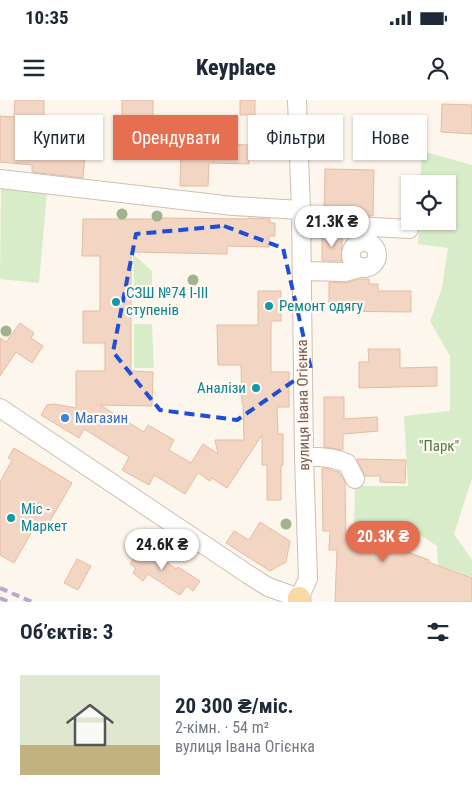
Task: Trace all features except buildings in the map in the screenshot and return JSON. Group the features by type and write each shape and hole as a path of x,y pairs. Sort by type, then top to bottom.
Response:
{"street":[{"name":"вулиця Івана Огієнка","path":"297,100 308,579 299,600"},
{"path":"0,179 401,228"},
{"path":"302,271 345,272 362,268"},
{"path":"0,408 248,574 268,586 299,600"},
{"path":"304,457 335,458 347,463 355,479"}],"highlighted area":[{"path":"224,226 283,248 311,369 237,420 160,410 113,352 136,234"}],"green space":[{"name":"\"Парк\"","path":"427,152 472,165 472,478 454,534 472,560 472,577 438,565 437,546 399,521 389,538 354,531 355,486 408,486 404,416 450,411 450,356 430,321 442,288 448,248 418,244 419,230 456,230 456,175 421,175 421,160 427,160"},
{"path":"1,187 47,192 39,283 0,279"},
{"path":"133,254 152,271 152,291 134,292"},
{"path":"134,324 152,324 154,368 134,368"}],"railway":[{"path":"0,588 32,602"},
{"path":"0,598 9,602"}],"place":[{"name":"СЗШ №74 І-ІІІ ступенів","path":"116,302"},
{"name":"Ремонт одягу","path":"269,306"},
{"name":"Аналізи","path":"256,388"},
{"name":"Магазин","path":"65,418"},
{"name":"Міс - Маркет","path":"11,518"}]}
